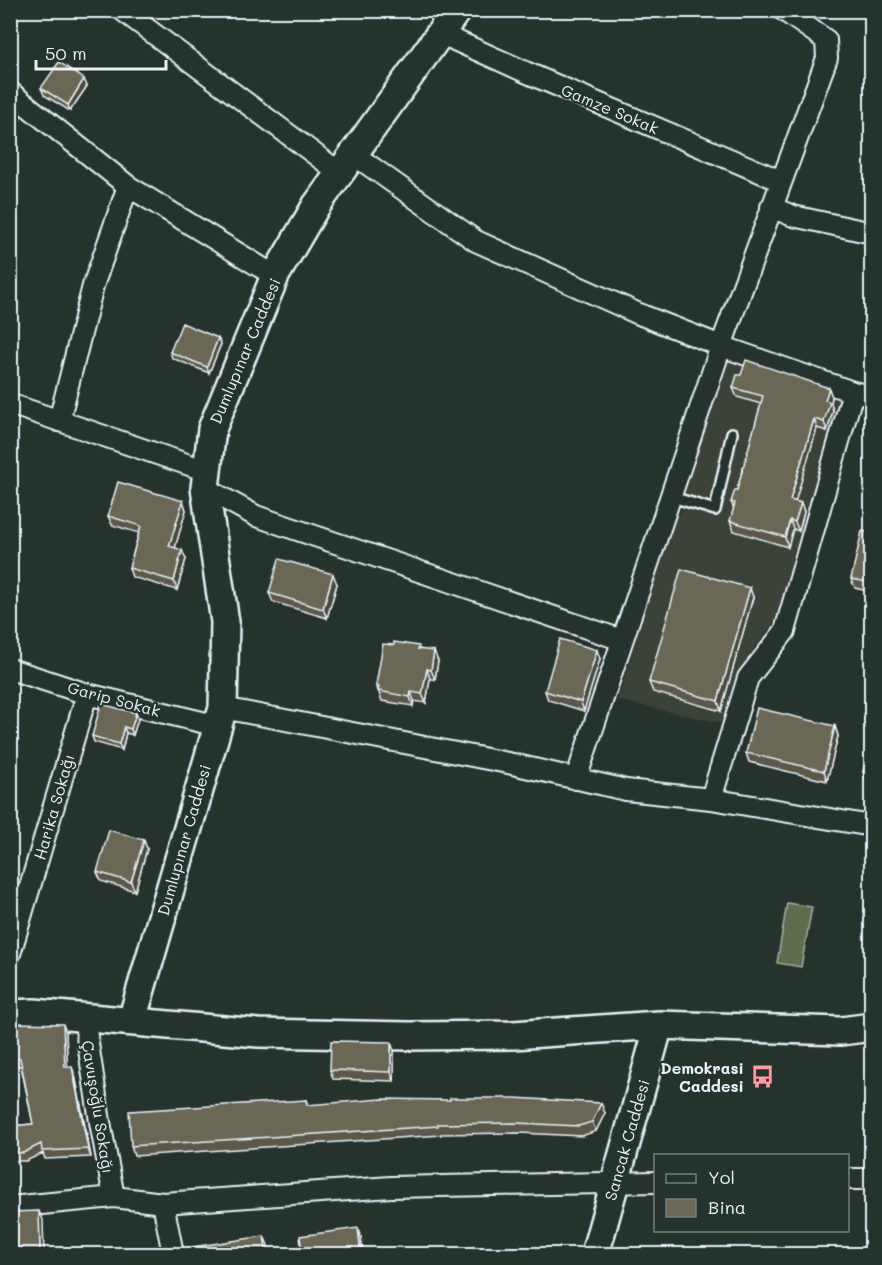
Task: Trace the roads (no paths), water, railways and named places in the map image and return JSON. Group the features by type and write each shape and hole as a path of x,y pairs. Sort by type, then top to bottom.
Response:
{"street":[{"path":"122,10 346,163 476,241 628,310 721,346 862,394 785,631 748,678 711,799"},
{"name":"Dumlupınar Caddesi","path":"132,1020 220,717 225,622 206,480 212,429 275,276 316,206 457,10"},
{"path":"576,779 721,346 827,58 826,40 783,10"},
{"name":"Gamze Sokak","path":"441,34 781,182"},
{"path":"10,92 128,186 275,276"},
{"path":"59,422 93,286 128,186"},
{"path":"771,207 793,216 872,233"},
{"path":"10,404 206,480 256,516 622,639"},
{"name":"Garip Sokak","path":"10,669 87,694 508,763 626,790 711,799 872,826"},
{"name":"Harika Sokağı","path":"10,954 87,694"},
{"path":"10,1014 34,1012 258,1033 409,1036 513,1035 659,1025 842,1031 872,1027"},
{"name":"Çavuşoğlu Sokağı","path":"84,1017 114,1197"},
{"name":"Sancak Caddesi","path":"595,1254 659,1025"},
{"path":"849,1179 872,1179"},
{"path":"10,1207 114,1197 162,1203 391,1186 654,1182"},
{"path":"162,1203 173,1254"}],"lane":[{"path":"669,496 715,510 732,433"}],"place":[{"name":"Demokrasi Caddesi","path":"762,1077"}]}
